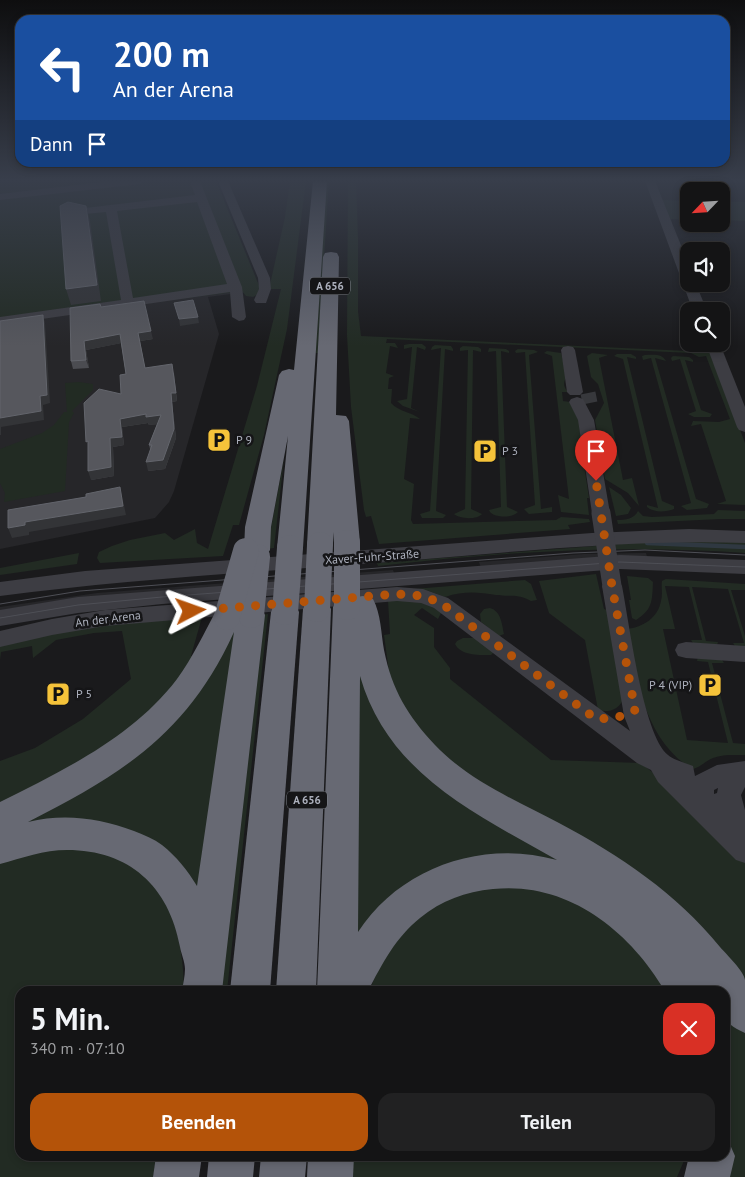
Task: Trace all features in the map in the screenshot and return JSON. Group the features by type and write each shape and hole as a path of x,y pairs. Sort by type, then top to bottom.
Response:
{"highway":[{"name":"A 656","path":"251,986 328,609 290,548 315,236"},
{"name":"A 656","path":"296,986 328,609 320,545 332,238"},
{"path":"204,983 239,616 286,392 294,342 308,321"},
{"path":"327,356 336,388 342,462 352,543 328,609 337,986"},
{"path":"328,609 374,670 382,694 405,734 423,756 444,775 468,791 572,849 610,872 640,894 679,930 712,967 726,986"},
{"path":"0,818 97,768 148,730 173,707 188,689 239,616"},
{"path":"0,848 42,836 83,834 115,841 147,855 172,881 182,895 198,940 204,983"},
{"path":"349,986 379,933 398,912 416,897 439,884 465,875 490,870 513,869 559,876 578,884 614,906 637,924 659,947 678,972 685,986"},
{"path":"730,992 745,1012"},
{"path":"176,1177 178,1161"},
{"path":"230,1177 232,1161"},
{"path":"282,1177 284,1161"},
{"path":"330,1177 331,1161"},
{"path":"707,1177 711,1161"}],"street":[{"path":"116,236 128,304"},
{"path":"215,236 236,290 239,317"},
{"path":"246,236 264,278 265,289 261,300"},
{"path":"671,236 680,259"},
{"path":"0,321 236,290"},
{"name":"An der Arena","path":"575,350 612,586 638,725 658,762 673,780 745,851"},
{"path":"716,352 745,427"},
{"name":"Xaver-Fuhr-Straße","path":"0,589 84,578 602,539 689,535 745,537"},
{"path":"0,604 80,591 573,553 645,550 745,555"},
{"path":"0,618 69,606 162,597 602,564 663,563 745,567"},
{"name":"An der Arena","path":"0,639 52,626 105,618 411,594 431,598 441,603 645,756 692,781"},
{"path":"686,650 745,654"},
{"path":"596,719 616,718 635,710"},
{"name":"An der Arena","path":"635,710 692,781 742,827"},
{"path":"714,819 692,781 707,780 717,776 744,772"},
{"path":"742,827 732,812 728,792 732,783 744,772"}],"shaded area":[{"path":"0,236 127,236 254,291 208,297 219,334 174,491 169,502 155,518 0,549"},
{"path":"0,236 239,236 260,288 260,293 253,297 246,296 242,291 0,322"},
{"path":"281,236 299,236 287,329 264,435 239,525 233,525 223,556 100,563 97,558 99,552 112,546 130,540 165,533 174,540 195,529 197,543 208,549 257,386 281,289 269,289"},
{"path":"322,236 325,236 318,353 313,353"},
{"path":"348,236 358,236 358,311 361,336 711,352 745,443 745,505 717,504 726,501 701,424 691,426 693,421 719,422 730,419 706,356 699,357 691,353 387,339 386,343 395,343 398,348 390,346 386,373 394,376 389,378 388,389 392,389 391,403 420,419 410,418 404,479 414,484 411,520 413,524 556,520 561,517 589,519 590,522 568,525 570,529 379,544 371,516 366,517 364,510 351,407 347,335"},
{"path":"422,344 426,347 425,350 417,347 411,408 420,412 403,406 397,401 407,399 412,347 404,349 404,345"},
{"path":"435,345 451,346 453,349 453,351 445,349 436,511 446,515 443,518 422,518 420,514 430,511 441,348 431,350"},
{"path":"463,346 481,349 481,352 473,350 471,509 482,514 473,518 460,517 454,514 465,509 468,350 460,351 460,348"},
{"path":"489,348 506,349 509,351 509,353 501,351 507,507 518,512 508,516 492,514 489,510 501,507 496,351 488,352"},
{"path":"518,349 538,352 529,355 541,509 552,507 552,512 529,514 524,509 535,505 525,352 516,353 515,351"},
{"path":"547,351 561,353 567,375 564,385 568,392 562,392 563,401 570,402 579,420 589,498 587,498 589,515 561,512 558,495 569,499 552,356 544,353"},
{"path":"592,353 608,355 599,358 623,480 632,478 639,506 628,493 605,479 595,420 604,403 598,384 591,377 587,356"},
{"path":"617,354 631,354 636,357 636,359 627,357 662,501 674,506 674,509 660,511 647,507 647,505 658,508 623,359 614,356"},
{"path":"642,356 659,356 666,361 655,358 696,499 709,504 707,508 687,510 681,506 691,503 651,358 643,360"},
{"path":"673,356 689,357 693,360 693,362 685,360 701,410 712,414 710,417 694,417 688,414 696,411 680,359 672,361 671,358"},
{"path":"65,383 93,384 93,390 72,411 74,413 69,422 65,491 4,502 5,493 0,483 0,449 42,433 54,425 64,412 67,412"},
{"path":"284,459 274,548 267,549"},
{"path":"609,487 621,495 631,508 628,514 616,516"},
{"path":"718,510 745,511 745,519 618,524 617,520 624,520 634,516 638,511 643,516 652,517 714,514"},
{"path":"660,541 745,542 745,553 699,550 607,549 515,553 378,566 377,563"},
{"path":"79,553 77,564 0,575 0,568"},
{"path":"646,553 648,560 481,569 479,562 584,554"},
{"path":"393,570 395,576 0,615 0,607 97,593"},
{"path":"596,574 604,609 608,610 623,699 619,706 613,710 606,711 598,710 585,640 549,613 539,581"},
{"path":"627,576 648,578 653,582 649,608 636,620 632,618"},
{"path":"666,579 745,584 745,590 731,590 745,636 745,648 735,646 733,643 744,643 728,589 692,587 706,641 718,642 717,645 693,643 691,640 702,640 689,587 665,586 675,629 663,629 687,740 728,743 708,662 697,661 698,656 722,660 724,663 712,663 733,743 745,744 745,755 717,757 692,769 676,757 663,742 653,725 639,688 627,629 644,624 657,612 662,596 662,581"},
{"path":"525,580 531,584 537,600 531,601 517,596 477,593 464,593 445,597 429,591 413,589"},
{"path":"414,600 442,611 438,619 422,608 414,615 434,628 434,647 450,668 450,679 551,760 641,763 666,783 745,863 745,989 446,763 401,706 389,672 384,635 390,634 388,601"},
{"path":"490,608 499,615 504,634 499,636 481,622 480,614 484,609"},
{"path":"268,614 228,986 216,986 233,861 260,615"},
{"path":"202,617 191,656 197,657 187,673 124,737 0,807 0,761 35,748 83,719 131,679 122,631 94,633 56,640 33,658 32,646 1,652 0,660 0,645 89,626"},
{"path":"236,628 202,906 183,876 0,827 79,786"},
{"path":"463,638 476,638 493,653 491,655 476,655 461,651 455,644"},
{"path":"358,641 373,690 531,837 702,969 714,986 694,986 684,968 525,861 357,946"},
{"path":"74,849 98,852 116,858 134,868 149,881 161,896 170,913 177,931 181,951 184,986 15,986 15,1161 157,1161 155,1163 153,1177 0,1177 0,862 37,850"},
{"path":"520,885 577,901 626,937 665,986 372,986 384,959 394,944 420,917 450,897 472,889"},
{"path":"730,1009 745,1029 745,1177 719,1177 723,1161 730,1161"},
{"path":"352,1161 684,1161 677,1177 351,1177"}],"building":[{"path":"62,236 90,236 97,285 66,289"},
{"path":"193,300 198,317 179,319 174,303"},
{"path":"144,301 151,331 138,333 145,368 172,364 176,393 171,393 174,429 163,460 146,462 152,445 149,445 161,415 146,417 146,414 120,419 122,437 110,438 111,467 88,471 88,441 86,442 84,403 99,389 121,394 120,375 126,374 120,334 84,341 86,360 71,361 70,308 100,304 101,307"},
{"path":"43,315 47,395 40,396 41,411 0,418 0,321"},
{"path":"120,487 123,506 25,522 25,525 8,528 8,510 86,497 86,494"}],"waterway":[{"path":"647,543 745,547"}],"tunnel":[{"path":"588,393 590,403"}],"tram line":[{"path":"0,604 80,591 573,553 645,550 745,555"},
{"path":"0,618 78,605 162,597 620,562 745,567"}],"place":[{"name":"P 9","path":"219,440"},
{"name":"P 3","path":"485,451"},
{"name":"P 4 (VIP)","path":"710,685"},
{"name":"P 5","path":"58,694"}],"route":[{"path":"191,611 397,594 411,594 431,598 441,603 596,719 616,718 635,710 612,586 596,481"}]}
